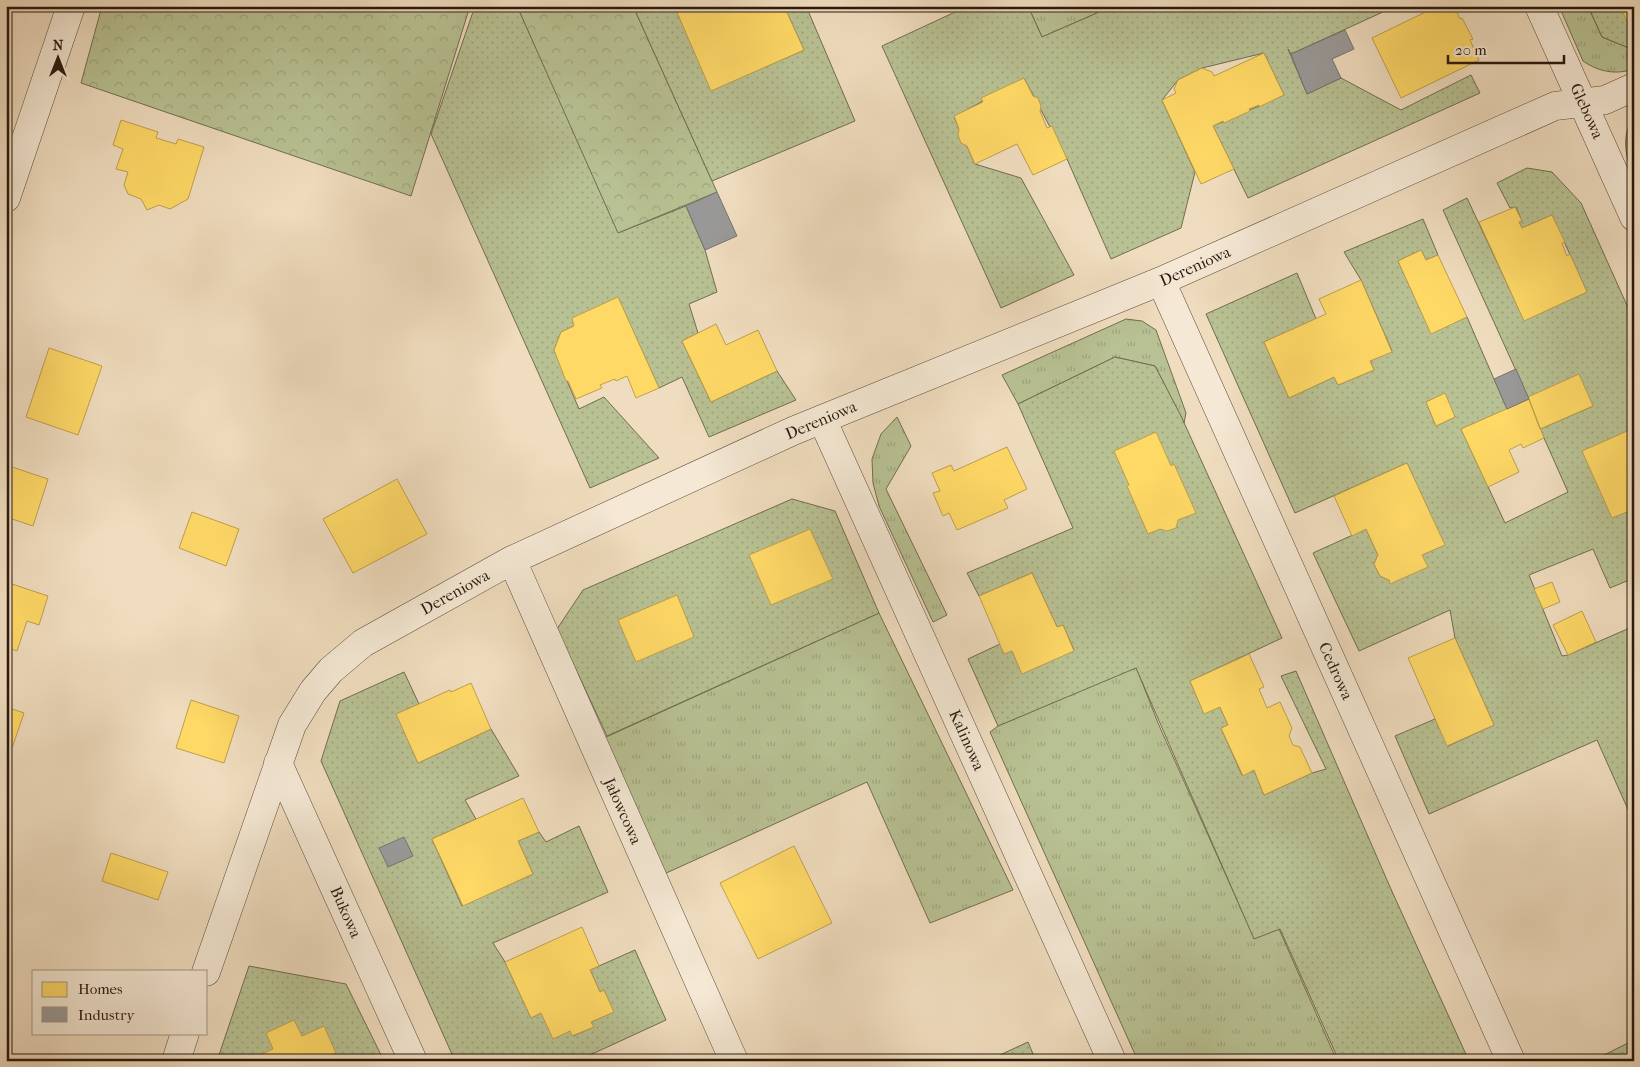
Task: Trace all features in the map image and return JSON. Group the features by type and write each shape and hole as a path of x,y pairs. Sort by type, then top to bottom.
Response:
{"street":[{"path":"6,198 71,6"},
{"name":"Glebowa","path":"1539,6 1634,217"},
{"name":"Dereniowa","path":"207,970 292,725 313,691 331,670 363,643 512,560 822,419 1161,281 1555,106 1605,100 1634,88"},
{"name":"Cedrowa","path":"1161,281 1510,1061"},
{"name":"Kalinowa","path":"822,419 1112,1061"},
{"name":"Jałowcowa","path":"512,560 734,1061"},
{"name":"Bukowa","path":"278,763 413,1061"},
{"path":"176,1061 185,1034"}],"green space":[{"path":"102,6 470,6 411,196 81,83"},
{"path":"475,6 517,6 618,233 686,206 705,250 717,292 689,304 698,333 682,341 711,402 777,371 796,400 709,437 682,377 659,388 618,298 574,326 561,332 554,350 579,409 604,397 659,458 590,488 431,134"},
{"path":"517,6 633,6 717,192 616,234"},
{"path":"633,6 684,6 676,10 712,90 804,50 784,6 806,6 855,121 712,181"},
{"path":"968,6 1028,6 1042,37 1113,6 1396,6 1291,54 1288,49 1307,94 1341,78 1401,110 1471,75 1480,93 1248,198 1213,126 1284,95 1264,53 1202,68 1178,80 1162,100 1195,172 1181,228 1111,259 1067,159 1024,78 954,117 975,164 1021,178 1074,275 1001,308 882,46"},
{"path":"1028,6 1113,6 1042,37"},
{"path":"1559,6 1588,6 1602,37 1634,50 1634,69 1621,72 1601,70 1583,61"},
{"path":"1588,6 1634,6 1634,50 1602,37"},
{"path":"1634,116 1634,177 1628,162 1626,138 1627,130"},
{"path":"1527,168 1552,172 1581,203 1634,321 1634,578 1610,588 1593,549 1529,575 1562,656 1634,626 1634,823 1597,740 1429,814 1395,736 1435,719 1448,746 1494,725 1455,638 1450,610 1359,651 1313,553 1366,529 1378,555 1374,564 1380,576 1391,583 1422,555 1444,545 1407,463 1295,513 1206,314 1297,273 1316,319 1264,342 1289,398 1334,377 1338,385 1374,370 1370,361 1392,351 1361,280 1344,252 1423,219 1438,255 1426,260 1421,250 1398,261 1431,333 1467,317 1507,409 1461,429 1505,523 1568,492 1540,429 1593,406 1528,397 1443,210 1467,198 1524,320 1587,292 1552,215 1522,228 1519,222 1522,221 1516,207 1510,208 1497,183","holes":["1444,394 1455,417 1436,426 1426,402"]},
{"path":"1126,319 1142,321 1156,330 1186,413 1184,423 1155,366 1115,357 1018,404 1002,375"},
{"path":"1115,357 1155,366 1181,416 1282,638 1190,681 1204,713 1220,707 1228,725 1221,728 1242,775 1254,770 1264,795 1312,773 1326,769 1281,676 1296,671 1390,887 1469,1061 1339,1061 1280,929 1254,939 1136,668 998,726 968,659 1000,644 1012,651 1022,673 1074,650 1063,625 1057,627 1032,573 979,596 967,573 1073,528 1018,404"},
{"path":"897,417 911,446 886,489 947,615 933,622 879,506 873,483 872,459 881,434"},
{"path":"792,499 835,511 879,613 607,736 557,629 583,590"},
{"path":"879,613 1013,890 930,923 867,782 664,874 604,738"},
{"path":"1136,667 1158,723 1254,938 1279,929 1337,1061 1138,1061 990,732 998,726"},
{"path":"404,672 419,704 397,714 418,763 491,729 519,776 465,800 476,819 432,839 462,906 533,874 518,841 539,832 546,842 579,826 608,892 493,943 505,962 531,1018 541,1013 570,1031 573,1036 593,1027 591,1022 613,1012 604,990 600,992 590,970 635,950 666,1020 577,1061 455,1061 321,761 340,701"},
{"path":"249,966 346,984 384,1061 217,1061"},
{"path":"1634,1040 1634,1061 1605,1061 1602,1056"},
{"path":"1028,1042 1036,1061 987,1061"}],"building: Homes":[{"path":"684,6 784,6 804,50 711,91 676,10"},
{"path":"1438,6 1454,6 1473,39 1470,40 1479,60 1401,98 1372,38"},
{"path":"1620,6 1634,6 1634,21 1628,24"},
{"path":"1264,53 1284,95 1259,107 1259,105 1249,109 1250,111 1224,123 1223,121 1213,126 1234,169 1201,184 1162,100 1176,93 1174,89 1178,80 1202,68 1212,72 1214,76"},
{"path":"1024,78 1033,96 1038,98 1041,106 1040,111 1047,128 1052,126 1067,159 1033,175 1017,144 975,164 967,146 961,143 958,135 959,129 954,116 983,102 981,98"},
{"path":"121,120 158,132 156,138 176,144 178,139 204,147 188,199 170,209 159,205 147,210 141,199 128,194 124,185 128,172 116,169 123,149 113,145"},
{"path":"1515,207 1522,221 1519,222 1522,228 1552,215 1565,242 1562,243 1567,256 1570,254 1587,292 1524,321 1479,222"},
{"path":"1421,250 1426,260 1438,255 1467,317 1431,334 1398,261"},
{"path":"1361,280 1392,352 1370,361 1374,370 1338,385 1334,377 1289,398 1264,342 1326,314 1319,299"},
{"path":"618,297 659,388 636,398 627,376 600,385 602,388 576,399 568,381 566,381 554,350 561,332 574,326 572,318"},
{"path":"716,324 726,345 758,330 777,371 711,402 682,341"},
{"path":"49,348 102,366 78,435 26,417"},
{"path":"1579,374 1593,406 1540,429 1528,397"},
{"path":"1445,393 1455,417 1436,426 1426,402"},
{"path":"1529,399 1544,438 1523,448 1521,444 1509,450 1519,472 1488,487 1461,429"},
{"path":"1634,428 1634,509 1612,518 1582,451"},
{"path":"1156,432 1171,466 1174,464 1196,513 1178,520 1176,528 1167,531 1160,529 1148,534 1114,451"},
{"path":"1007,447 1027,489 1004,500 1008,508 957,530 949,513 943,516 933,493 940,491 932,473 951,465 954,471"},
{"path":"1407,463 1445,545 1422,555 1428,567 1390,584 1389,580 1380,576 1374,564 1378,555 1366,529 1352,536 1334,496"},
{"path":"6,465 48,479 33,526 6,517"},
{"path":"397,479 427,534 353,573 323,519"},
{"path":"192,512 239,529 226,566 179,548"},
{"path":"810,529 833,579 771,605 749,555"},
{"path":"1032,573 1057,627 1063,625 1074,651 1022,674 1012,651 1004,654 979,596"},
{"path":"6,582 48,596 39,625 27,621 17,651 6,647"},
{"path":"1552,582 1560,602 1543,609 1534,589"},
{"path":"677,595 694,637 636,662 618,620"},
{"path":"1582,611 1596,642 1568,655 1553,625"},
{"path":"1455,638 1494,725 1447,746 1408,658"},
{"path":"1249,654 1264,687 1259,689 1267,708 1280,702 1292,728 1289,736 1293,745 1300,747 1312,773 1264,795 1254,770 1243,776 1221,728 1228,725 1220,707 1204,714 1190,681"},
{"path":"471,683 491,729 418,763 396,714 450,690 451,692"},
{"path":"191,700 239,716 224,763 176,748"},
{"path":"6,707 24,713 6,766"},
{"path":"523,798 539,832 518,841 533,874 463,906 432,839"},
{"path":"794,846 832,923 758,959 720,883"},
{"path":"111,853 168,872 158,900 102,881"},
{"path":"582,927 599,966 590,970 600,992 604,990 614,1012 591,1022 594,1027 572,1036 570,1031 553,1039 541,1013 531,1018 505,962"},
{"path":"294,1020 302,1036 324,1026 336,1053 318,1061 255,1061 254,1058 273,1049 266,1033"}],"building: Industry":[{"path":"1345,30 1354,49 1332,59 1341,78 1307,94 1291,54"},
{"path":"717,192 737,236 705,250 686,206"},
{"path":"1516,369 1529,399 1507,409 1494,379"},
{"path":"404,837 413,856 388,867 379,848"}]}
